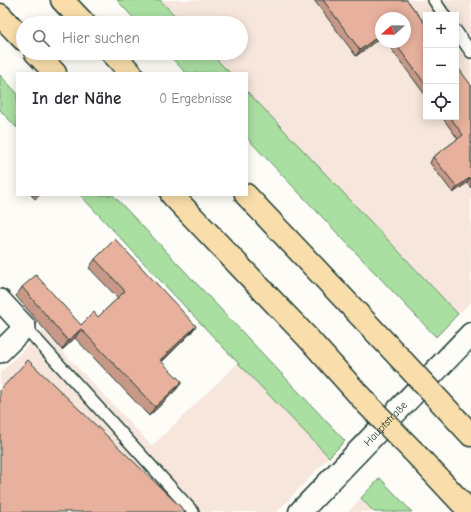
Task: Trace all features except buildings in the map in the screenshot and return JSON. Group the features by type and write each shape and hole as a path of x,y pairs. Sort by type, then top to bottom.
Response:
{"highway":[{"path":"62,0 77,16"},
{"path":"0,15 16,32"},
{"path":"43,60 54,72"},
{"path":"119,60 130,72"},
{"path":"173,196 470,512"},
{"path":"247,196 465,429"}],"street":[{"path":"0,300 25,327 0,352"},
{"name":"Hauptstraße","path":"300,512 471,334"}],"lane":[{"path":"434,0 442,12"},
{"path":"459,35 471,52"},
{"path":"25,327 193,512"}],"shaded area":[{"path":"160,0 471,0 471,302 458,314 248,92 248,72 229,72 217,60 248,60 248,16 175,16"},
{"path":"43,331 152,446 238,363 329,457 277,512 0,512 0,373"},
{"path":"361,498 374,512 348,512"}],"green space":[{"path":"117,0 160,0 175,16 132,16"},
{"path":"174,60 217,60 229,72 185,72"},
{"path":"0,75 16,92 16,127 0,110"},
{"path":"248,92 458,314 436,337 248,139"},
{"path":"81,196 114,196 345,441 329,457 238,363"},
{"path":"380,478 412,512 374,512 361,498"}]}
